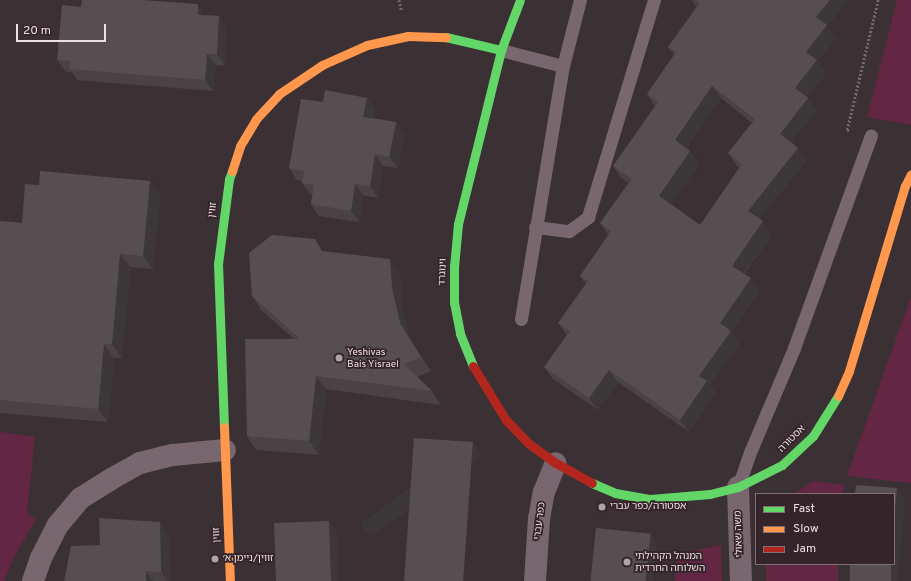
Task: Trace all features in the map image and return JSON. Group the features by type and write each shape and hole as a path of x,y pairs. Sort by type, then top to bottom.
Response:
{"street":[{"name":"וינוגרד","path":"520,0 501,50 458,224 454,267 454,303 460,333 476,373 506,420 528,443 556,464"},
{"name":"זווין","path":"230,581 218,264 229,179 240,146 256,120 279,94 322,65 367,45 408,36 447,37 501,50"},
{"name":"אסטורה","path":"556,464 586,481 615,493 650,499 710,494 738,487 782,465 812,436 834,404 849,372 900,205 911,174"},
{"name":"אסטורה","path":"900,205 911,183"},
{"path":"33,581 41,558 58,525 81,498 140,463 173,455 225,450"},
{"name":"כפר עברי","path":"535,581 539,519 544,492 556,464"},
{"name":"משה שאולי","path":"738,487 741,581"}],"lane":[{"path":"521,319 535,227 563,66 580,0"},
{"path":"535,227 569,231 588,217 654,0"},
{"path":"501,50 563,66"},
{"path":"738,487 751,450 794,348 871,135"}],"path":[{"path":"871,135 847,130 878,0"}],"shaded area":[{"path":"897,0 911,0 911,125 867,117"},
{"path":"911,297 911,483 847,476"},
{"path":"0,432 35,437 27,513 36,520 15,555 4,581 0,581"},
{"path":"812,481 844,485 843,493 796,493"},
{"path":"721,545 722,581 675,581 677,554"},
{"path":"766,565 838,565 838,581 766,581"}],"building":[{"path":"82,0 142,0 198,4 198,15 219,16 217,54 207,54 205,80 69,69 70,61 57,60 62,5 81,7"},
{"path":"696,0 830,0 816,17 827,25 806,52 817,60 795,88 808,98 780,134 798,148 748,211 763,221 732,266 751,278 720,323 731,331 699,376 707,381 680,420 609,370 589,398 544,367 570,331 558,323 588,281 580,276 611,231 600,223 632,179 613,166 658,102 647,94 676,52 668,47 700,3","holes":["712,86 755,119 728,153 742,164 700,225 659,196 690,151 675,140"]},
{"path":"325,90 367,98 363,117 396,122 389,157 375,154 370,186 355,184 351,211 311,204 314,185 302,183 304,171 289,168 301,99 323,102"},
{"path":"40,171 150,181 143,256 120,254 112,344 104,344 98,409 0,400 0,221 22,223 25,184 39,185"},
{"path":"272,235 315,239 322,251 390,259 392,288 400,323 421,357 404,364 432,391 316,376 309,441 247,436 245,339 300,339 252,296 249,253"},
{"path":"414,438 473,442 463,581 404,581"},
{"path":"856,485 897,488 895,511 895,493 855,493"},
{"path":"99,518 160,522 161,572 146,571 146,581 64,581 71,546 100,545"},
{"path":"329,521 331,581 276,581 274,523"},
{"name":"המנהל הקהילתי השלוחה החרדית","path":"596,528 651,534 646,581 590,581"},
{"path":"850,565 891,565 891,581 850,581"}],"traffic: fast":[{"path":"473,366 460,333 454,303 454,267 458,224 501,50 520,0"},
{"path":"446,37 501,50"},
{"path":"224,427 218,264 229,179 232,171"},
{"path":"592,483 615,493 650,499 710,494 738,487 782,465 813,436 838,396"}],"traffic: slow":[{"path":"232,171 240,146 256,119 279,94 322,65 367,45 408,36 446,37"},
{"path":"838,396 849,371 905,186 911,174"},
{"path":"224,427 230,581"}],"traffic: jam":[{"path":"473,366 506,420 528,443 556,463 592,483"}],"place":[{"name":"Yeshivas Bais Yisrael","path":"339,358"},
{"name":"אסטורה/כפר עברי","path":"602,507"},
{"name":"זווין/ניימן א׳","path":"215,559"},
{"name":"המנהל הקהילתי השלוחה החרדית","path":"627,562"}]}
